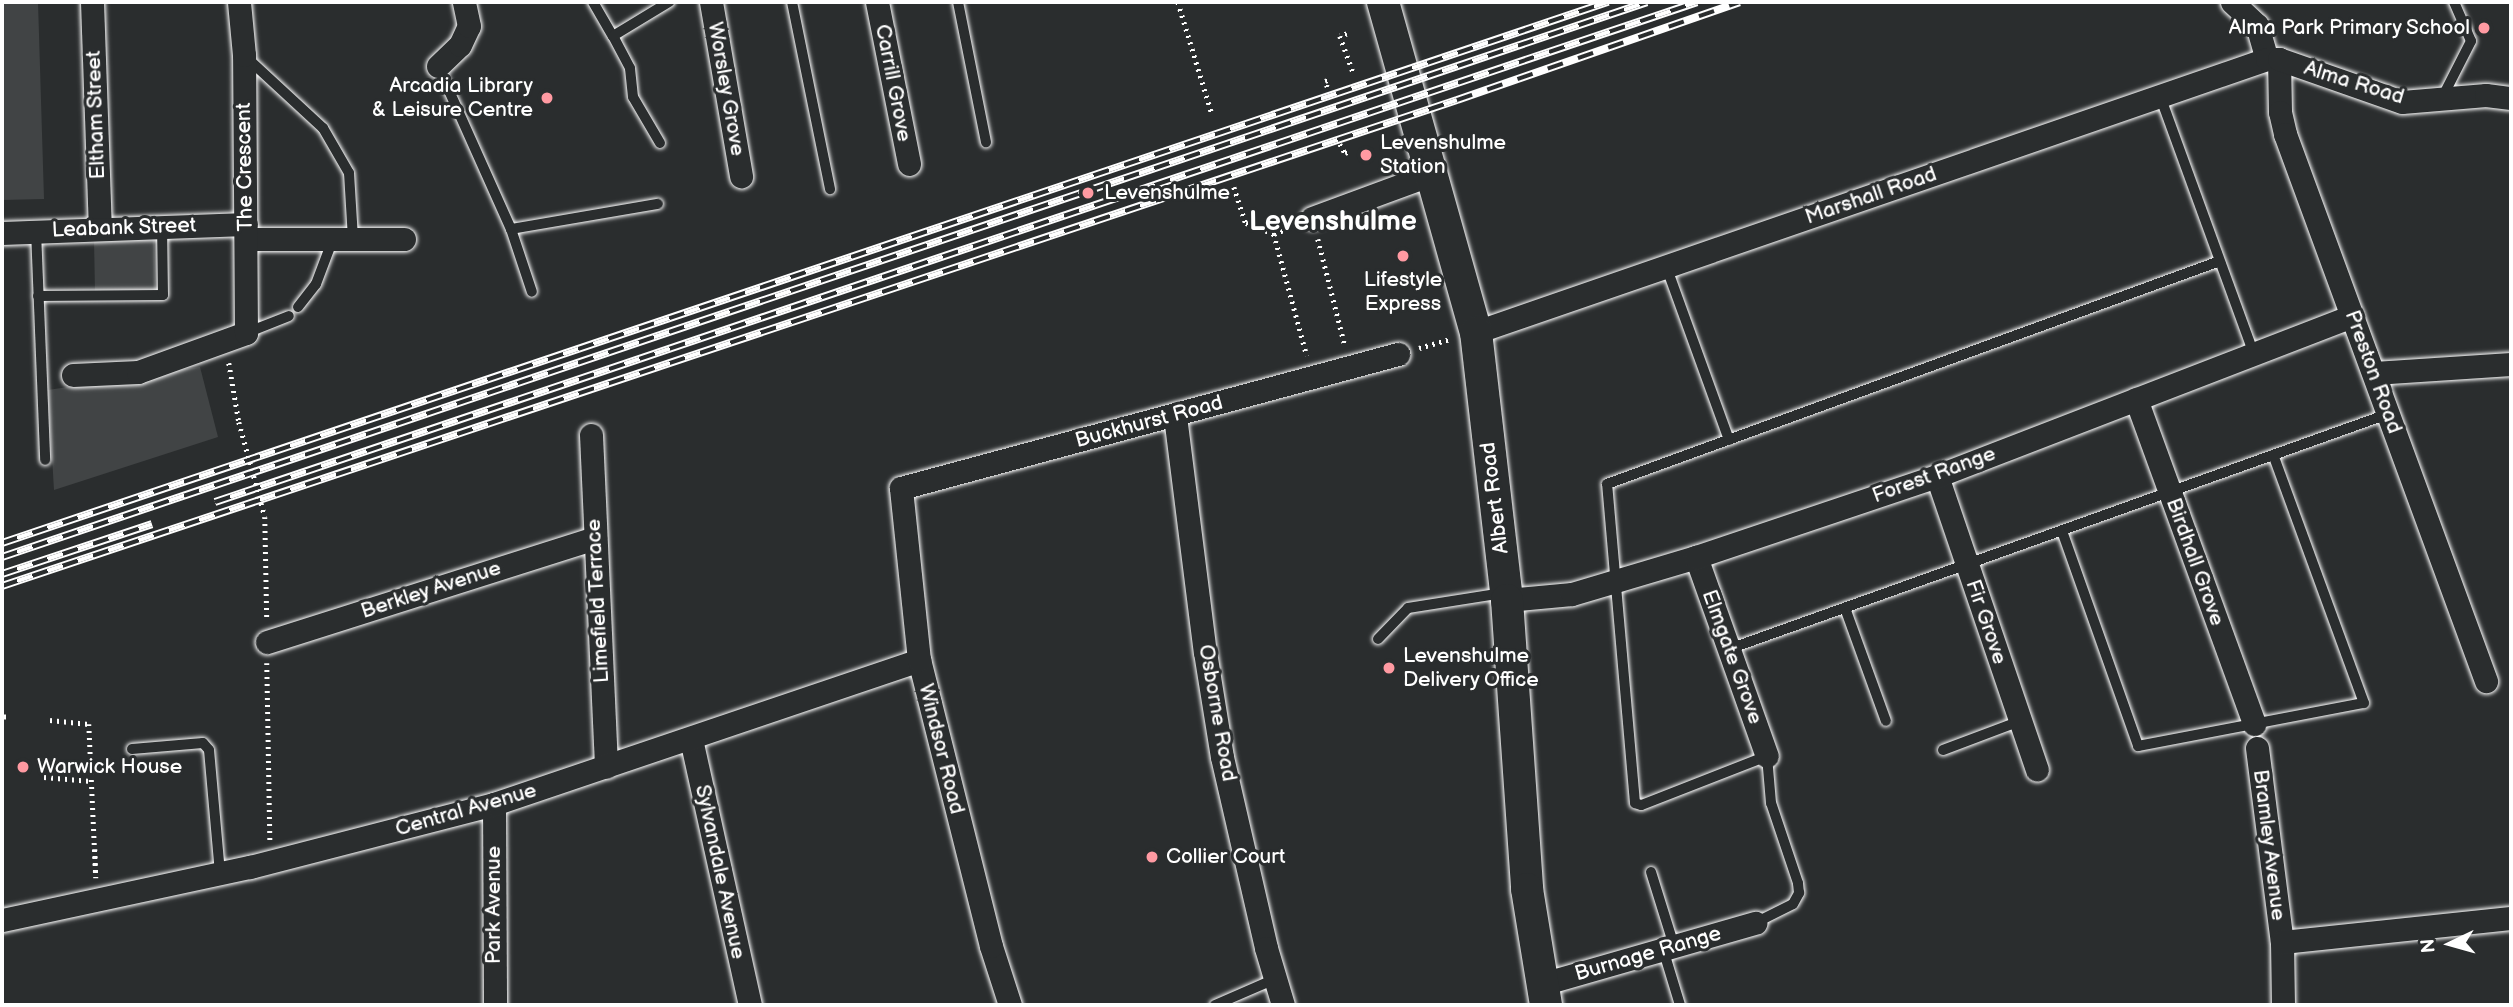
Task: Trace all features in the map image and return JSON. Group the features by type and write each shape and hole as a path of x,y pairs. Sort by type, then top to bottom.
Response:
{"main road":[{"name":"Albert Road","path":"1383,2 1434,173 1476,332 1506,596 1527,889 1544,995"}],"street":[{"name":"Eltham Street","path":"92,2 100,229"},
{"name":"The Crescent","path":"236,336 246,232 244,55 239,2"},
{"path":"438,66 460,45 469,26 464,2"},
{"name":"Worsley Grove","path":"711,2 741,176"},
{"name":"Carrill Grove","path":"877,2 909,163"},
{"path":"2232,2 2257,25 2273,59"},
{"name":"Marshall Road","path":"1476,332 2273,59"},
{"name":"Alma Road","path":"2273,59 2402,102 2486,95 2511,98"},
{"name":"Preston Road","path":"2273,59 2281,123 2486,681"},
{"path":"1312,218 1434,173"},
{"name":"Leabank Street","path":"2,233 162,227 343,239 404,239"},
{"name":"Forest Range","path":"1506,596 1573,594 1696,557 1937,476 2353,316"},
{"path":"73,375 138,372 236,336"},
{"name":"Buckhurst Road","path":"901,488 1398,354"},
{"path":"2374,373 2511,364"},
{"name":"Birdhall Grove","path":"2136,399 2255,724"},
{"name":"Osborne Road","path":"1175,416 1205,652 1222,757 1283,1005"},
{"name":"Limefield Terrace","path":"591,435 606,767"},
{"name":"Fir Grove","path":"1937,476 2037,769"},
{"name":"Windsor Road","path":"901,488 919,660 991,946 1010,1005"},
{"name":"Berkley Avenue","path":"267,642 595,538"},
{"name":"Elmgate Grove","path":"1696,557 1767,756"},
{"name":"Central Avenue","path":"2,920 271,861 494,804 919,660"},
{"name":"Sylvandale Avenue","path":"691,739 750,1005"},
{"name":"Bramley Avenue","path":"2257,748 2282,942 2283,1005"},
{"name":"Park Avenue","path":"494,804 495,1005"},
{"path":"2282,942 2511,919"},
{"name":"Burnage Range","path":"1544,995 1668,948 1755,923"}],"lane":[{"path":"593,2 629,68 632,97 660,143"},
{"path":"613,36 669,2"},
{"path":"792,2 830,189"},
{"path":"958,2 986,142"},
{"path":"2442,98 2470,41 2454,2"},
{"path":"244,55 323,128 349,173 343,239 316,284 298,307"},
{"path":"438,66 511,229 533,292"},
{"path":"2160,96 2254,354"},
{"path":"511,229 658,204"},
{"path":"38,296 163,295 162,227"},
{"path":"36,232 44,460"},
{"path":"1755,923 1794,904 1798,893 1798,883 1770,803 1767,756 1641,804 1635,803 1607,484 2220,261"},
{"path":"1666,266 1728,440"},
{"path":"236,336 289,316"},
{"path":"1729,649 2170,494 2388,414"},
{"path":"2062,531 2138,746 2364,703 2273,455"},
{"path":"1378,639 1408,608 1506,596"},
{"path":"1844,608 1886,721"},
{"path":"1943,750 2020,721"},
{"path":"132,749 203,743 209,750 220,873"},
{"path":"1651,872 1680,1005"},
{"path":"1215,1005 1275,979"}],"path":[{"path":"1178,2 1212,114"},
{"path":"1348,34 1340,36 1353,72"},
{"path":"1326,87 1325,81 1328,80"},
{"path":"1340,144 1345,153 1351,150"},
{"path":"1234,187 1246,223 1274,234 1312,218 1351,367"},
{"path":"1274,234 1312,377"},
{"path":"1398,354 1476,332"},
{"path":"236,336 239,422 265,517 271,861"},
{"path":"50,720 89,724 97,899"},
{"path":"44,778 91,781"},
{"path":"95,849 97,899"}],"shaded area":[{"path":"2,2 38,2 44,199 2,200"},
{"path":"154,237 155,292 95,293 94,238"},
{"path":"200,367 218,437 54,490 48,390"}],"railway":[{"path":"2,543 1608,2"},
{"path":"2,557 1647,2"},
{"path":"215,502 1697,2"},
{"path":"2,586 1457,100 1740,2"},
{"path":"2,574 152,524"}],"place":[{"name":"Alma Park Primary School","path":"2484,28"},
{"name":"Arcadia Library & Leisure Centre","path":"547,98"},
{"name":"Levenshulme Station","path":"1366,155"},
{"name":"Levenshulme","path":"1088,193"},
{"name":"Lifestyle Express","path":"1403,256"},
{"name":"Levenshulme Delivery Office","path":"1389,668"},
{"name":"Warwick House","path":"23,767"},
{"name":"Collier Court","path":"1152,857"}],"district":[{"name":"Levenshulme","path":"1333,222"}]}
